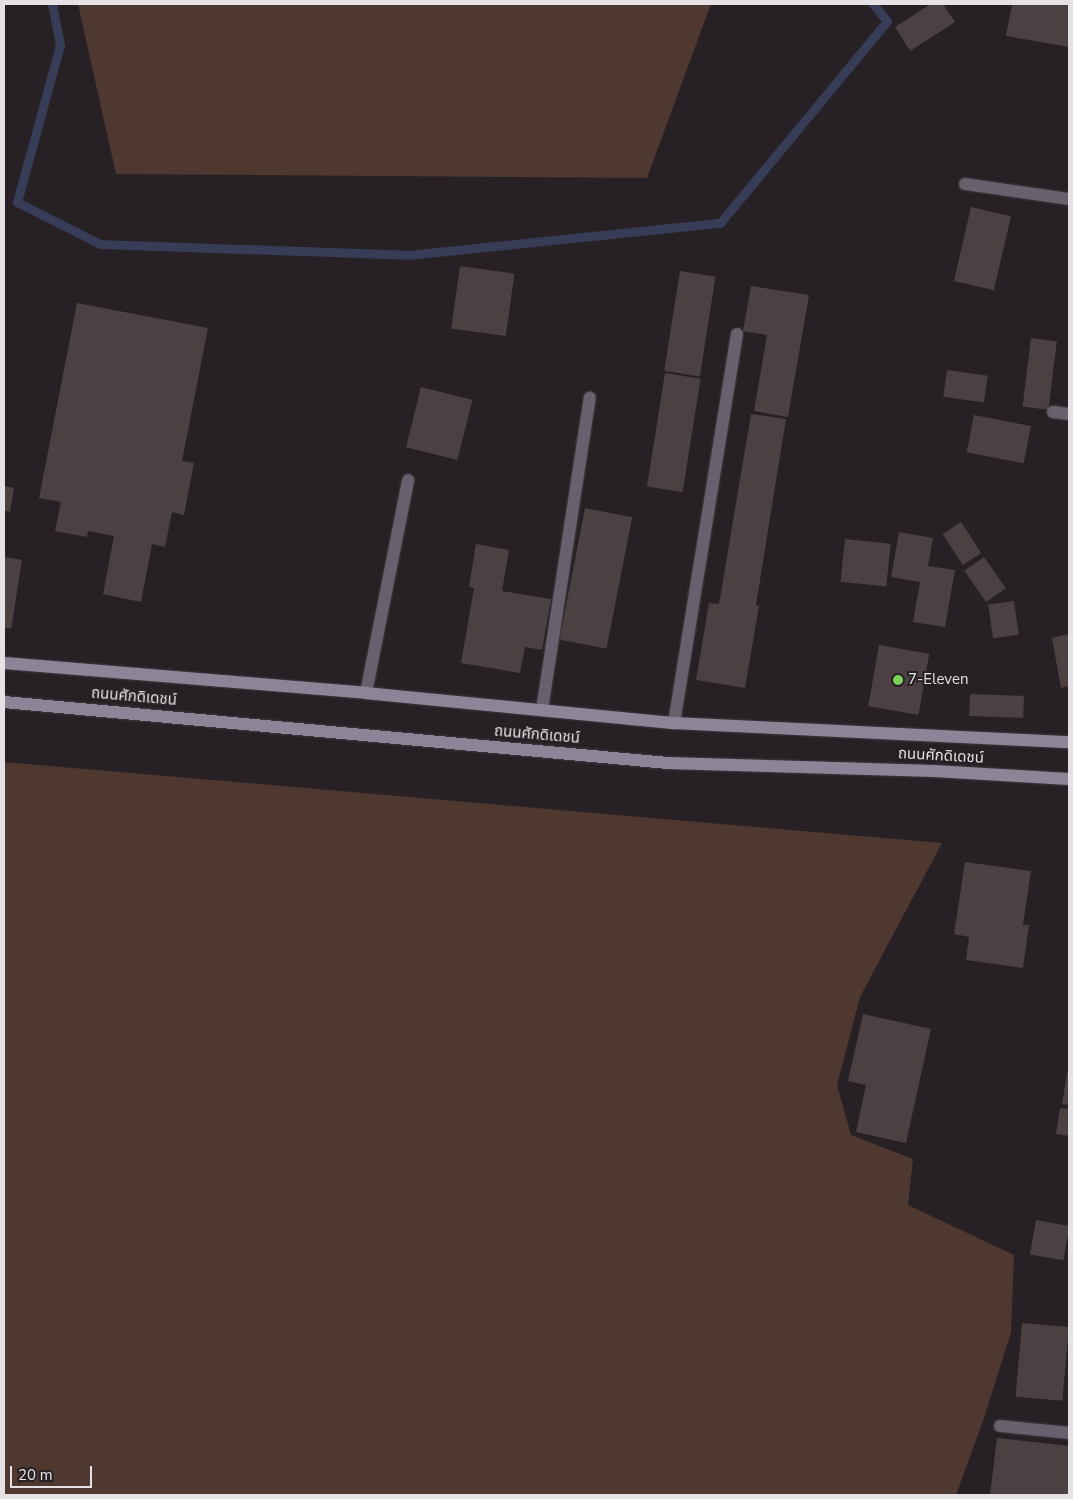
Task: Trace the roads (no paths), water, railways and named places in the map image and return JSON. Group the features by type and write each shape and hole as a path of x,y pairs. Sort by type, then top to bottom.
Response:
{"main road":[{"path":"4,663 366,693 674,723 1069,742"},
{"name":"ถนนศักดิเดชน์","path":"4,702 668,763 934,771 1069,779"}],"street":[{"path":"965,184 1069,199"},
{"path":"674,723 737,334"},
{"path":"542,710 590,398"},
{"path":"1052,412 1069,414"},
{"path":"366,693 408,480"},
{"path":"1000,1426 1069,1432"}],"waterway":[{"path":"52,4 60,45 17,202 100,244 408,255 720,223 887,21 873,4"}],"place":[{"name":"7-Eleven","path":"898,680"}]}
